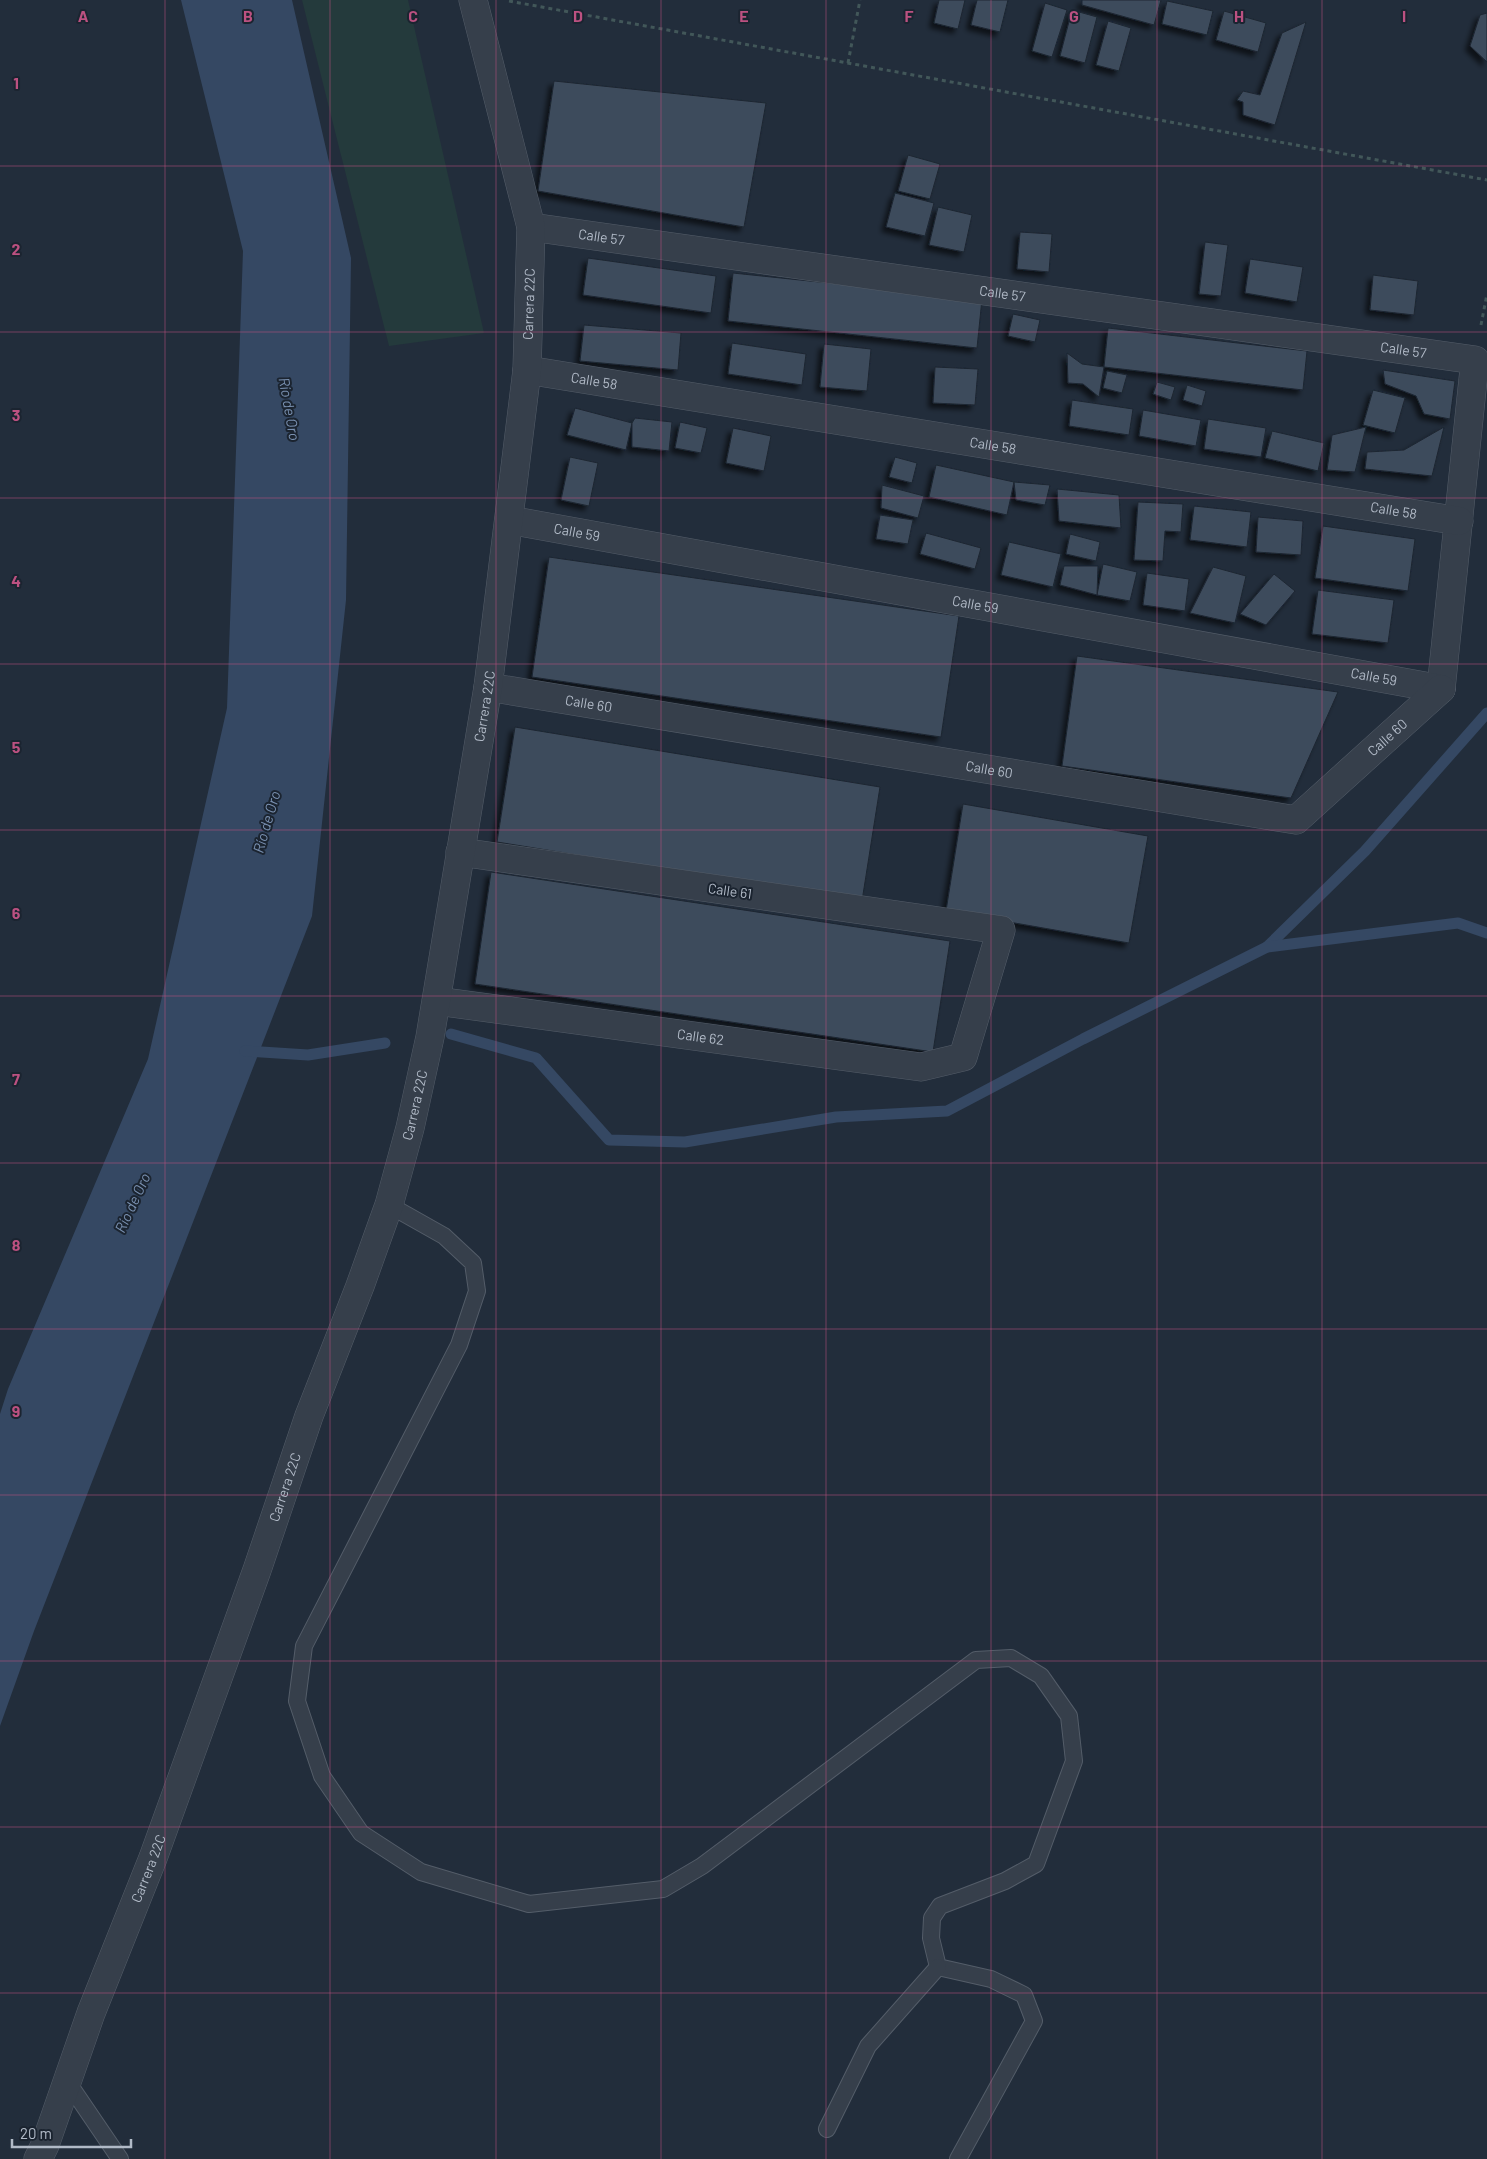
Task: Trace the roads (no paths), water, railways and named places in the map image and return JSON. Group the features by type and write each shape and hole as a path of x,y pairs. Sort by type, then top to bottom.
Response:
{"street":[{"name":"Carrera 22C","path":"38,2159 45,2145 91,2013 153,1858 254,1579 309,1416 360,1286 389,1205 410,1128 437,1001 488,687 527,370 531,227 472,0"},
{"name":"Calle 57","path":"531,227 1475,360 1459,521"},
{"name":"Calle 58","path":"527,370 1459,521"},
{"name":"Calle 59","path":"509,520 1441,689"},
{"path":"1441,689 1459,521"},
{"name":"Calle 60","path":"488,687 1296,820 1441,689"},
{"name":"Calle 61","path":"460,852 1001,930 963,1057"},
{"name":"Calle 62","path":"437,1001 921,1067 963,1057"}],"lane":[{"path":"389,1205 444,1236 473,1263 477,1292 459,1345 304,1646 297,1701 322,1776 361,1833 421,1872 529,1904 663,1889 702,1866 976,1660 1011,1658 1041,1676 1069,1716 1074,1760 1036,1864 1004,1882 940,1906 932,1918 930,1938 938,1967"},
{"path":"826,2129 868,2046 938,1967"},
{"path":"938,1967 991,1979 1024,1995 1034,2021 958,2159"},
{"path":"67,2081 120,2159"}],"water":[{"name":"Río de Oro","path":"181,0 292,0 351,258 346,600 312,916 34,1631 0,1726 0,1414 8,1389 148,1059 227,708 243,251"}],"waterway":[{"path":"1267,947 1365,851 1487,713"},
{"path":"451,1034 536,1058 609,1140 685,1142 836,1117 947,1111 1083,1039 1267,947 1458,923 1487,933"},
{"path":"245,1051 308,1055 385,1043"}]}
